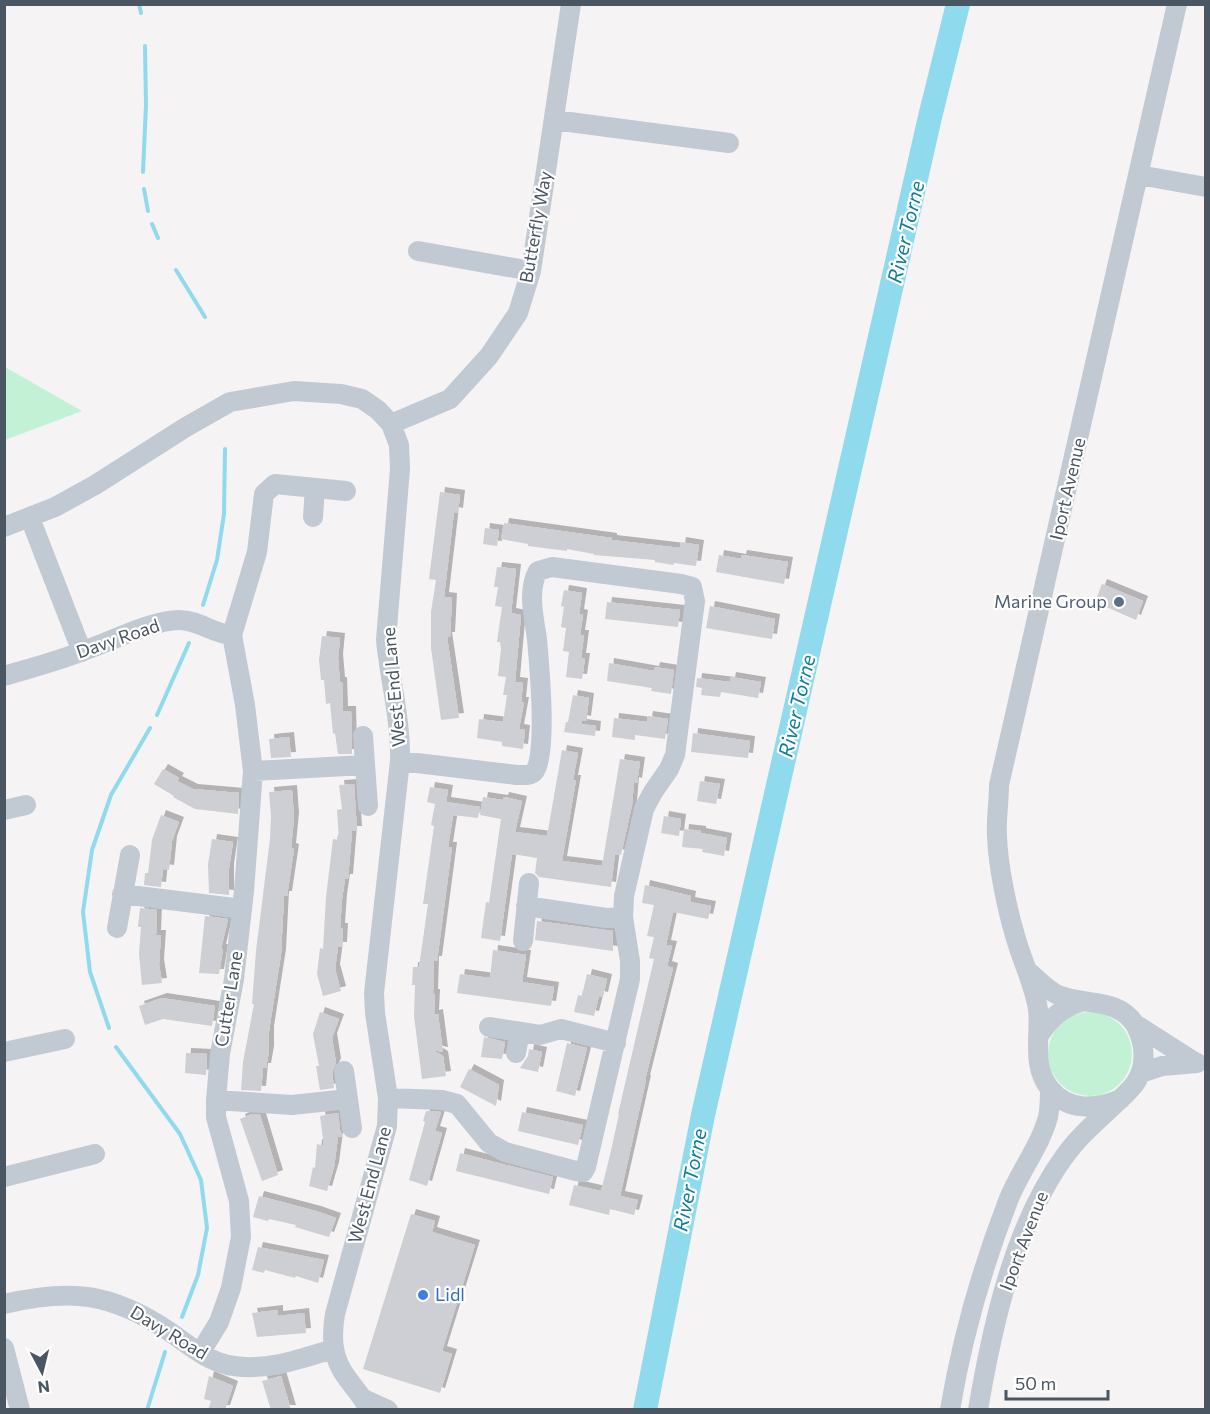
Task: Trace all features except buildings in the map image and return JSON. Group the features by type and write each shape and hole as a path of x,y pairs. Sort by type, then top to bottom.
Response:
{"street":[{"name":"Butterfly Way","path":"391,424 450,399 489,356 518,313 531,271 571,4"},
{"name":"Iport Avenue","path":"950,1410 969,1318 984,1266 1009,1197 1048,1116 1050,1089 1039,1068 1038,1010 1030,973 1017,940 1006,895 997,836 999,785 1176,4"},
{"path":"554,120 729,143"},
{"path":"1139,175 1206,187"},
{"path":"418,251 531,271"},
{"path":"4,527 30,518 95,485 230,402 294,391 341,394 362,399 391,424"},
{"name":"West End Lane","path":"388,1410 367,1404 345,1376 333,1349 332,1332 387,1126 388,1098 375,1013 375,993 401,735 388,666 386,640 400,469 399,445 391,424"},
{"path":"232,635 257,552 264,494 275,484 346,491"},
{"path":"313,517 315,488"},
{"path":"30,518 82,652"},
{"path":"388,1098 442,1100 457,1104 489,1143 505,1152 581,1172 586,1167 630,979 630,961 623,917 624,896 644,809 675,755 695,602 692,587 552,567 538,571 532,580 542,730 540,762 534,772 529,775 517,775 400,761"},
{"name":"Davy Road","path":"4,676 82,652 163,622 180,620 193,622 222,634 232,635"},
{"name":"Cutter Lane","path":"200,1353 219,1322 231,1288 241,1237 239,1201 216,1117 220,1054 234,979 242,909 253,771 246,705 232,635"},
{"path":"363,736 368,806"},
{"path":"253,771 365,765"},
{"path":"4,810 26,805"},
{"path":"117,928 130,855"},
{"path":"522,941 529,883"},
{"path":"122,894 242,909"},
{"path":"526,906 606,918 623,917"},
{"name":"Iport Avenue","path":"1030,973 1048,990 1060,995 1083,1001 1104,1002 1122,1011 1135,1024 1201,1064"},
{"path":"1038,1037 1054,1014 1067,1006 1083,1001"},
{"path":"1135,1024 1143,1041 1141,1073 1162,1066 1201,1064"},
{"path":"489,1027 540,1035 561,1029 616,1042"},
{"path":"516,1053 520,1032"},
{"path":"4,1052 65,1039"},
{"path":"344,1071 352,1128"},
{"name":"Iport Avenue","path":"978,1410 993,1329 1012,1266 1032,1213 1050,1177 1076,1141 1135,1084 1141,1073"},
{"path":"1050,1089 1068,1103 1087,1108 1105,1106 1120,1099"},
{"path":"216,1100 292,1106 348,1100"},
{"path":"4,1177 95,1154"},
{"name":"Davy Road","path":"4,1304 34,1297 79,1296 111,1301 136,1311 200,1353 221,1363 261,1368 333,1349"},
{"path":"4,1348 20,1410"}],"green space":[{"path":"5,367 82,411 5,440"},
{"path":"1090,1012 1113,1019 1125,1031 1132,1054 1125,1077 1113,1089 1090,1096 1067,1089 1055,1077 1048,1054 1055,1031 1067,1019"}],"waterway":[{"path":"139,4 141,13"},
{"name":"River Torne","path":"645,1410 703,1115 930,117 958,4"},
{"path":"143,172 146,105 145,46"},
{"path":"144,189 148,211"},
{"path":"152,224 158,238"},
{"path":"176,270 205,317"},
{"path":"203,605 217,560 224,514 225,449"},
{"path":"157,715 189,643"},
{"path":"109,1028 90,972 83,912 92,850 111,795 150,728"},
{"path":"116,1047 180,1134 201,1180 207,1228 198,1275 182,1317"},
{"path":"147,1410 165,1352"}],"place":[{"name":"Marine Group","path":"1119,602"},
{"name":"Lidl","path":"423,1295"}]}
